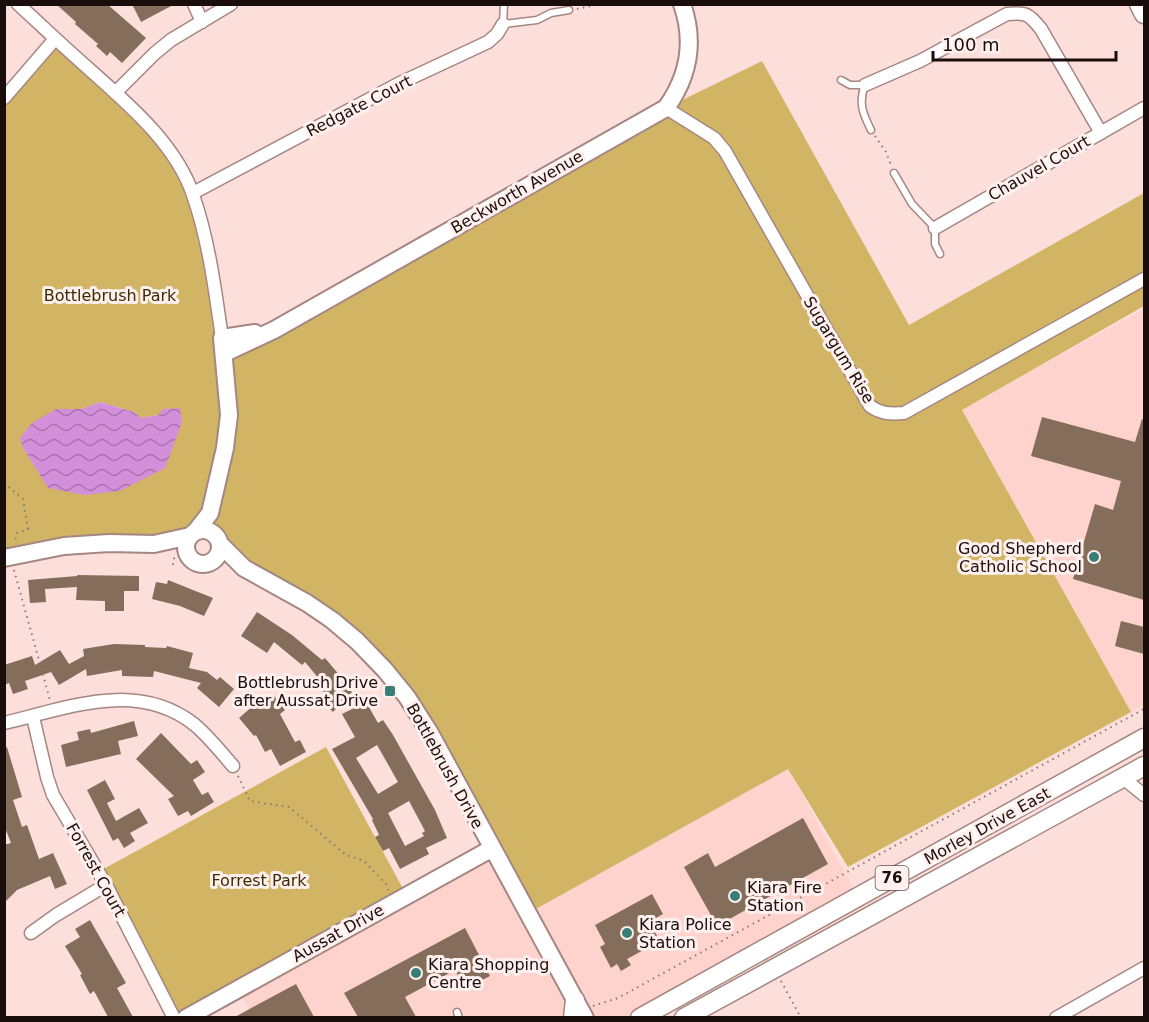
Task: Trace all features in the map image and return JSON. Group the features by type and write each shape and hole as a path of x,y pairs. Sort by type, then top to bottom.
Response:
{"main road":[{"path":"1139,4 1144,14"},
{"name":"Morley Drive East","path":"640,1017 1144,738"},
{"name":"Morley Drive East","path":"684,1017 1144,766"},
{"path":"852,900 860,908 868,911 885,909"},
{"path":"716,975 727,985 754,980"}],"street":[{"path":"18,4 140,116 174,158 193,193 213,274 223,346 229,415 225,448 210,513 186,543 189,556"},
{"path":"194,4 202,22"},
{"path":"115,93 171,40 231,4"},
{"path":"666,108 683,75 689,51 689,27 683,5"},
{"path":"865,85 920,61 1020,8 1041,29 1101,133"},
{"name":"Redgate Court","path":"193,193 399,84 488,42 503,24"},
{"path":"4,98 55,39"},
{"name":"Sugargum Rise","path":"666,108 714,138 725,151 870,406 879,412 904,413 1144,279"},
{"name":"Beckworth Avenue","path":"223,346 274,330 666,108"},
{"name":"Chauvel Court","path":"935,228 1144,108"},
{"path":"154,544 189,556 197,562 207,563 217,556 217,539 210,513"},
{"path":"7,557 64,546 109,543 154,544 204,530 217,539"},
{"name":"Bottlebrush Drive","path":"217,539 244,568 287,591 332,620 357,641 385,670 407,698 430,733 574,1009 585,1017"},
{"name":"Bottlebrush Drive","path":"207,563 244,568"},
{"path":"4,723 97,701 115,699 151,703 194,724 233,766"},
{"name":"Forrest Court","path":"33,717 53,795 106,885 174,1017"},
{"path":"1123,778 1144,795"},
{"name":"Aussat Drive","path":"186,1017 206,1009 491,849"},
{"path":"31,933 106,885"},
{"path":"1056,1017 1144,968"}],"lane":[{"path":"504,4 503,24 537,20 551,13 568,10"},
{"path":"841,80 850,85 865,85 860,97 862,113 871,130"},
{"path":"894,174 912,204 935,228 935,244 940,254"}],"path":[{"path":"568,10 591,8 601,4"},
{"path":"871,130 886,152 894,174"},
{"path":"4,483 23,499 28,529 17,533 7,557 54,711"},
{"path":"600,1003 618,998 1144,709"},
{"path":"233,766 250,801 290,807 346,855 364,861 387,885 392,904"},
{"path":"780,978 801,1017"}],"shaded area":[{"name":"Good Shepherd Catholic School","path":"1144,309 1144,704 1131,712 962,409"},
{"path":"788,768 858,897 640,1017 253,1017 238,989 491,849 528,914"}],"green space":[{"name":"Bottlebrush Park","path":"55,39 140,116 193,193 225,353 666,108 762,61 909,325 1144,193 1144,306 962,410 1131,712 848,867 788,769 527,914 385,670 217,537 214,534 210,514 191,537 5,558 5,98","holes":["100,402 134,412 141,418 158,415 33,463 23,448 56,409 81,409"]},
{"name":"Forrest Park","path":"326,747 407,896 174,1017 98,872"}],"water":[{"path":"100,402 134,412 141,418 158,415 163,409 180,408 182,422 165,468 120,491 84,495 48,488 23,448 20,438 32,423 56,409 81,409"}],"building":[{"path":"56,4 107,4 146,38 122,63 110,52 107,56 96,46 98,44"},
{"path":"132,4 175,4 141,22"},
{"path":"1042,417 1135,442 1142,419 1144,420 1144,600 1073,579 1095,504 1113,510 1121,481 1031,456"},
{"path":"77,575 139,576 139,591 124,591 124,611 105,611 105,601 76,600 77,587 45,589 46,602 30,603 28,580"},
{"path":"168,580 213,598 204,616 180,606 152,599 156,582 167,584"},
{"path":"257,612 292,635 322,660 325,658 341,677 338,679 352,692 333,712 322,701 327,696 316,683 320,680 305,662 302,665 274,642 267,653 241,636"},
{"path":"1121,621 1144,627 1144,654 1115,646"},
{"path":"114,644 166,648 167,646 193,653 189,668 207,672 217,680 220,677 234,689 219,707 197,688 201,683 154,671 153,677 122,676 122,670 87,676 86,669 59,685 51,672 25,681 28,689 13,694 9,683 4,685 4,665 32,656 35,665 60,650 69,664 84,656 83,649"},
{"path":"274,696 285,710 280,714 295,742 300,740 306,752 280,766 271,749 265,752 256,735 254,736 239,718 261,699 265,704"},
{"path":"366,702 378,723 383,720 435,810 447,838 426,848 429,854 400,869 389,848 383,851 375,837 379,835 373,819 332,749 355,737 342,714","holes":["377,745 398,782 378,794 356,758","409,801 425,831 422,833 424,836 405,846 388,813"]},
{"path":"134,721 138,736 118,741 121,754 66,767 61,745 79,740 77,732 90,729 91,733"},
{"path":"161,733 191,764 197,760 205,772 193,780 202,795 208,792 214,802 191,816 188,811 178,816 168,799 174,796 136,759"},
{"path":"7,747 22,797 13,800 22,827 27,825 39,859 53,853 67,884 55,889 50,876 17,890 4,903 4,845 11,843 4,825 4,748"},
{"path":"105,780 115,799 107,803 116,821 139,808 148,823 130,833 135,841 124,848 118,838 113,841 87,790"},
{"name":"Kiara Fire Station","path":"803,818 828,864 717,926 684,867 708,853 715,867"},
{"name":"Kiara Police Station","path":"652,894 663,914 649,922 660,941 627,959 631,965 621,971 617,964 611,968 600,947 605,944 595,925"},
{"path":"90,920 126,983 117,988 133,1017 108,1017 94,991 90,994 80,975 82,974 65,946 80,937 75,929"},
{"name":"Kiara Shopping Centre","path":"465,928 490,976 465,989 455,970 405,997 416,1017 358,1017 344,993"},
{"path":"296,984 314,1017 235,1017 253,1007"}],"place":[{"name":"Good Shepherd Catholic School","path":"1094,557"},
{"name":"Bottlebrush Drive after Aussat Drive","path":"390,691"},
{"name":"Kiara Fire Station","path":"735,896"},
{"name":"Kiara Police Station","path":"627,933"},
{"name":"Kiara Shopping Centre","path":"416,973"}]}
